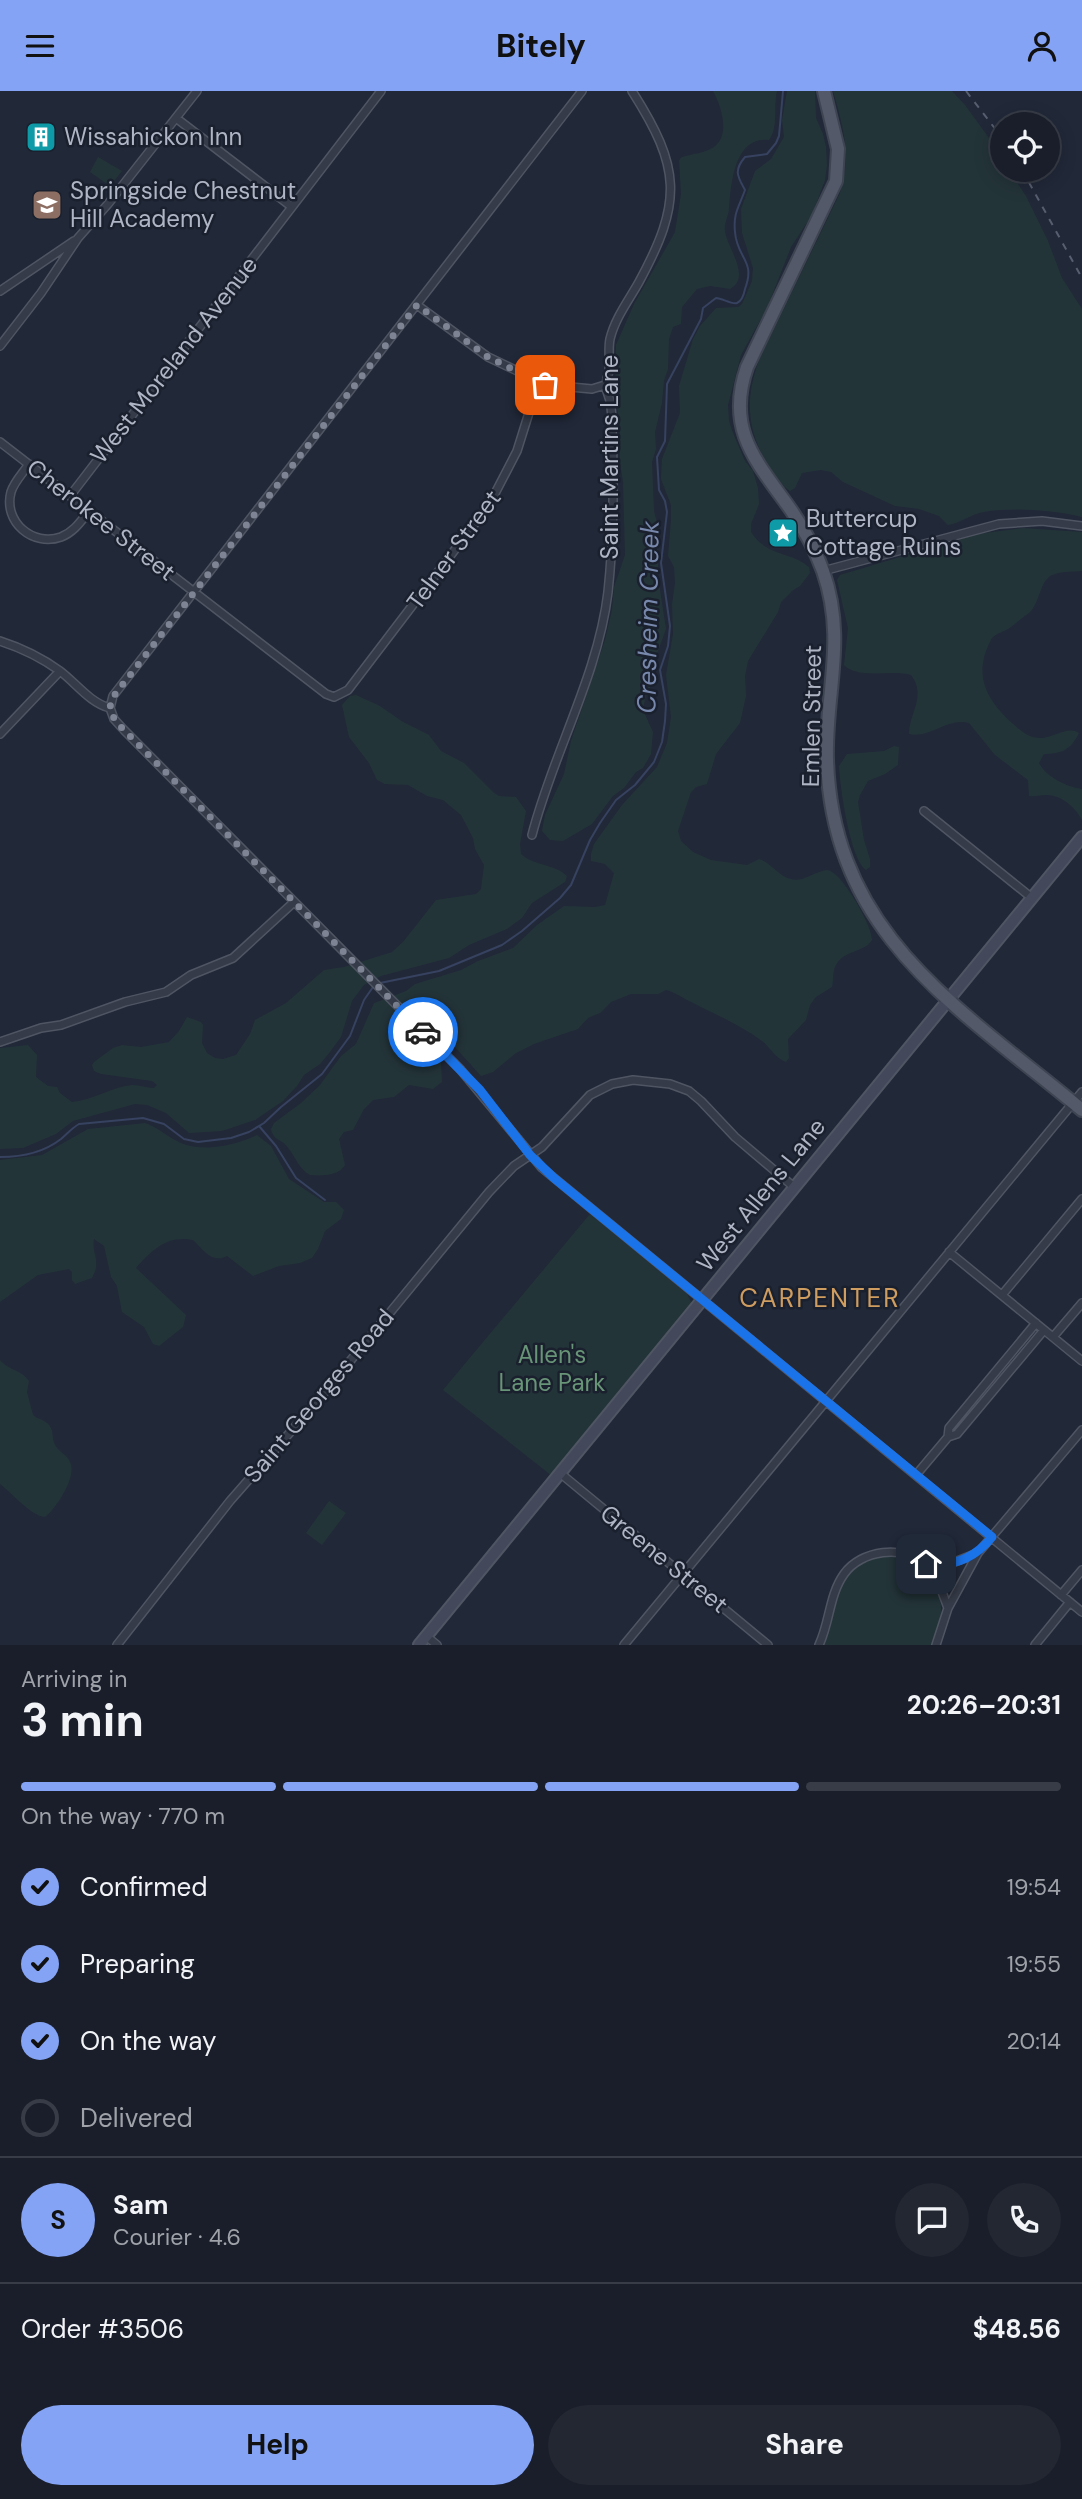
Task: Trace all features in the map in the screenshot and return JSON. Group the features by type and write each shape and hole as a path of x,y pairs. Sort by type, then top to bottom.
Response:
{"main road":[{"name":"Emlen Street","path":"824,91 838,149 836,181 745,373 739,409 746,442 762,470 799,521 823,571 831,601 835,633 835,670 827,757 839,836 857,885 877,921 908,962 948,1000 1078,1106"}],"street":[{"path":"0,346 41,293 78,238 197,91"},
{"name":"West Moreland Avenue","path":"70,496 381,91"},
{"path":"582,91 113,697 110,708 114,719 124,730 480,1090 530,1155 554,1178 1082,1612"},
{"name":"Saint Martins Lane","path":"531,835 584,684 606,602 614,512 612,418 606,385 613,331 659,242 670,198 669,169 662,142 632,91"},
{"path":"176,118 292,207"},
{"path":"0,291 78,238"},
{"path":"417,305 488,357 532,378 538,384 592,389 606,385"},
{"name":"Telner Street","path":"337,697 348,690 483,515 513,459 538,384"},
{"name":"Cherokee Street","path":"0,442 326,694 337,697"},
{"path":"29,464 14,485 10,498 15,520 25,533 41,539 57,538 77,526 89,511"},
{"path":"823,571 999,524 1042,521 1082,526"},
{"path":"0,641 36,656 60,671 99,704 110,708"},
{"path":"0,734 60,671"},
{"path":"924,811 1032,898"},
{"name":"West Allens Lane","path":"423,1641 1082,837"},
{"path":"0,1042 41,1027 61,1025 166,992 191,975 233,958 294,902"},
{"name":"Saint Georges Road","path":"117,1645 230,1501 321,1398 489,1192 513,1166 542,1147 576,1108 596,1091 625,1081 651,1081 676,1086 695,1096 735,1137 794,1187"},
{"path":"624,1645 950,1252 1078,1106 1082,1092"},
{"path":"1002,1295 1082,1199"},
{"path":"950,1252 1082,1361"},
{"path":"1053,1337 1082,1303"},
{"path":"948,1437 949,1428 1036,1323"},
{"path":"916,1475 948,1437 957,1434 1044,1330"},
{"path":"936,1645 948,1608 978,1553 1082,1430"},
{"name":"Greene Street","path":"560,1473 768,1645"},
{"path":"818,1645 837,1585 855,1562 871,1554 889,1552 902,1554 926,1564 952,1563 978,1553"},
{"path":"926,1564 948,1608"},
{"path":"1061,1595 1082,1570"},
{"path":"1035,1645 1070,1602"},
{"path":"423,1641 437,1645"}],"green space":[{"path":"713,91 777,91 775,123 769,140 757,141 741,154 733,175 725,228 739,270 736,284 730,289 710,286 697,289 682,307 681,324 673,327 669,339 668,369 655,432 656,449 652,462 654,511 658,527 658,577 666,629 654,662 653,681 643,710 653,732 651,754 643,768 613,796 592,824 563,841 550,840 542,831 545,815 564,774 571,741 605,640 614,587 625,555 620,423 615,397 616,345 634,304 675,232 681,194 679,160 714,147 722,135 723,120"},
{"path":"787,91 815,91 816,118 826,147 825,180 812,215 791,247 767,308 741,355 728,405 733,433 745,461 753,471 758,488 759,504 751,524 751,532 764,546 802,562 809,567 810,573 800,586 781,602 778,612 748,661 745,676 746,696 740,723 716,754 707,784 696,787 691,792 678,831 681,841 693,852 711,860 747,865 759,859 782,875 795,880 822,871 833,872 855,900 872,940 864,947 844,956 836,965 832,987 816,997 810,1005 806,1020 788,1039 789,1058 786,1062 746,1030 674,993 666,990 658,994 631,994 611,1002 600,1013 588,1018 578,1029 534,1044 516,1053 493,1072 481,1076 453,1045 448,1046 441,1061 442,1082 433,1089 409,1085 394,1097 373,1100 364,1109 353,1130 344,1132 339,1139 345,1165 342,1169 330,1175 310,1175 300,1167 287,1146 274,1136 271,1129 274,1123 320,1085 341,1056 356,1044 374,1003 406,991 415,984 461,970 513,948 537,925 564,906 605,905 614,873 605,864 591,861 594,844 622,805 657,767 667,743 671,717 666,675 673,634 672,604 675,583 674,567 668,556 671,505 661,479 662,459 680,413 679,386 693,339 700,326 716,308 738,307 742,304 752,281 753,268 742,233 741,209 755,171 771,159 784,137 782,120"},
{"path":"833,91 952,91 990,139 990,182 1017,182 1026,196 1062,278 1082,309 1082,517 1046,511 996,510 979,513 948,525 939,516 919,509 895,506 843,482 831,472 821,470 802,473 795,488 790,491 778,479 764,457 757,444 750,417 754,375 840,193 846,154"},
{"path":"98,157 122,171 110,186 90,172"},
{"path":"1023,528 1082,532 1082,571 1050,576 1029,613 993,637 983,663 985,685 994,704 1028,735 1037,738 1066,731 1079,733 1069,747 1060,752 1044,754 1039,763 1047,773 1058,780 1082,789 1082,820 1063,799 1046,795 1029,796 1028,780 995,755 969,723 953,723 924,734 909,734 917,697 916,683 911,675 858,672 844,665 848,628 837,580 840,575 977,534"},
{"path":"356,695 429,735 441,751 464,763 499,796 516,797 526,811 520,844 521,854 562,872 567,876 565,882 532,903 522,918 507,929 469,945 449,958 381,976 364,985 352,1001 341,1037 330,1052 320,1064 304,1075 283,1101 255,1120 222,1131 189,1133 166,1113 147,1105 135,1104 73,1121 56,1134 23,1148 0,1149 0,1048 28,1045 37,1055 36,1077 48,1086 57,1087 60,1093 72,1102 124,1086 154,1088 157,1085 152,1081 101,1074 94,1071 92,1065 113,1048 122,1045 141,1047 169,1042 187,1017 203,1025 202,1043 207,1053 223,1059 236,1055 250,1034 255,1020 286,1003 324,970 344,967 392,952 436,900 476,894 481,889 484,865 461,815 443,800 427,796 408,785 385,784 377,780 369,763 349,737 342,705 350,696"},
{"path":"894,746 899,747 898,765 868,781 858,802 870,859 870,867 866,870 860,863 851,838 839,766 847,754 884,751"},
{"path":"145,1123 175,1140 195,1147 227,1145 257,1135 271,1146 289,1179 324,1202 336,1202 344,1210 341,1219 325,1231 312,1258 253,1276 227,1256 212,1257 193,1240 175,1240 161,1245 136,1268 186,1315 183,1327 159,1346 153,1344 144,1327 122,1312 104,1246 94,1239 96,1266 92,1278 75,1284 69,1269 38,1275 0,1302 0,1160 42,1155 88,1129"},
{"name":"Allen's Lane Park","path":"590,1214 687,1294 691,1302 686,1312 552,1476 443,1390"},
{"path":"0,1360 29,1381 27,1392 33,1415 49,1425 55,1446 71,1466 65,1490 45,1517 28,1508 0,1484"},
{"path":"329,1501 346,1513 322,1545 306,1533"},
{"path":"879,1556 912,1563 936,1585 940,1595 941,1612 933,1645 823,1645 839,1591 845,1580 852,1570"}],"waterway":[{"name":"Cresheim Creek","path":"380,983 439,971 502,945 522,931 571,885 600,823 616,800 635,785 654,762 662,742 665,721 666,704 660,670 668,646 670,626 661,563 667,512 659,490 657,457 665,441 667,384 701,319 703,308 716,298 737,303 743,295 748,272 736,241 735,220 745,190 738,170 745,157 767,154 776,143 783,91"},
{"name":"Cresheim Creek","path":"0,1157 40,1151 54,1144 79,1124 143,1118 164,1124 184,1139 198,1142 231,1138 249,1132 264,1123 322,1074 350,1036 364,1000 373,987"},
{"path":"259,1126 276,1146 296,1178 325,1200"}],"railway":[{"path":"966,91 990,122"},
{"path":"1029,182 1082,278"}],"way so far":[{"path":"423,1032 124,730 114,719 110,704 111,699 417,305 488,357 532,378 538,384 545,385"}],"place":[{"name":"Wissahickon Inn","path":"41,137"},
{"name":"Springside Chestnut Hill Academy","path":"47,205"},
{"name":"Buttercup Cottage Ruins","path":"783,533"}],"district":[{"name":"CARPENTER","path":"820,1298"}],"route":[{"path":"423,1032 480,1090 530,1155 554,1178 992,1537 978,1553 965,1559 945,1564 926,1564"}]}
